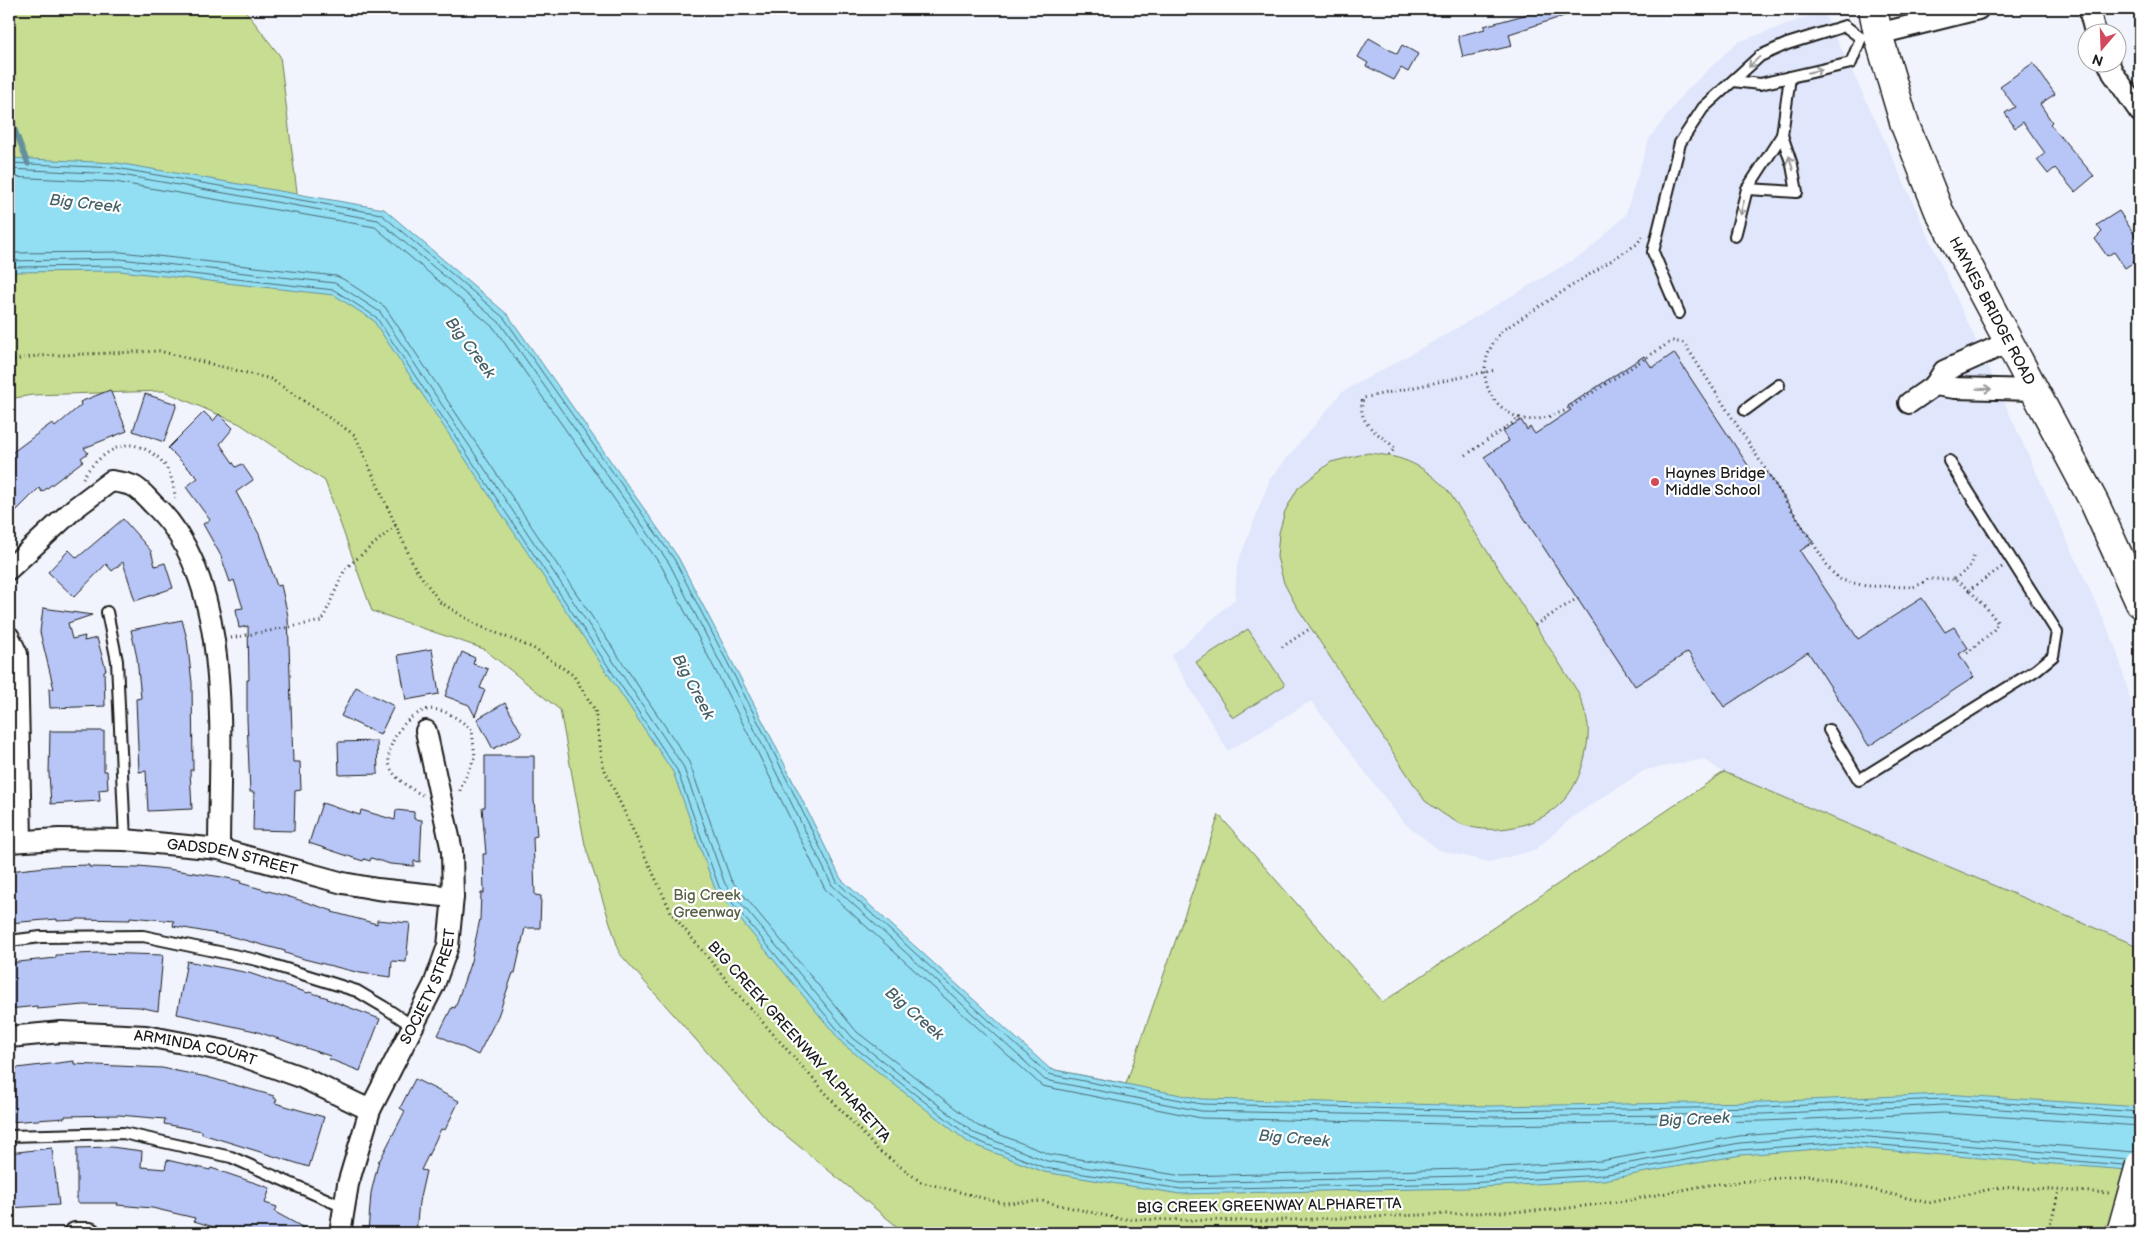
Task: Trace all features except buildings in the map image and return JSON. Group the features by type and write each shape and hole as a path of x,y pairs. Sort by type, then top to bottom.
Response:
{"main road":[{"name":"HAYNES BRIDGE ROAD","path":"1871,27 1905,125 1940,212 2094,502 2140,603"},
{"path":"2121,1231 2140,1165"}],"street":[{"path":"1871,27 1978,9"},
{"path":"2089,9 2092,22"},
{"path":"2113,72 2140,112"},
{"path":"1909,404 1935,386 1944,370 2009,342"},
{"path":"1935,386 2034,390"},
{"path":"9,568 75,508 111,481 134,486 165,515 185,548 199,578 214,640 219,684 220,849"},
{"path":"9,637 17,654 14,727 15,841"},
{"name":"SOCIETY STREET","path":"340,1233 346,1208 348,1184 370,1110 434,985 448,946 453,897 452,851 426,731"},
{"name":"GADSDEN STREET","path":"15,841 125,840 220,849 377,890 453,897"},
{"name":"ARMINDA COURT","path":"9,1037 61,1032 146,1036 231,1052 301,1077 370,1110"},
{"path":"75,1233 90,1233"}],"lane":[{"path":"1679,313 1653,252 1680,143 1703,108 1760,56 1786,44 1845,26 1871,27 1851,63 1760,84 1733,81"},
{"path":"1734,236 1747,189 1782,135 1790,77"},
{"path":"1747,189 1797,192 1792,165 1782,135"},
{"path":"1745,410 1779,385"},
{"path":"1829,730 1859,780 2036,670 2053,656 2057,632 1949,461"},
{"path":"107,612 117,661 125,840"},
{"path":"9,940 41,937 143,936 257,960 357,991 384,1006 414,1027"},
{"path":"9,1136 124,1133 231,1157 346,1208"}],"path":[{"path":"1644,232 1637,244 1503,330 1494,340 1486,360 1484,373 1486,386 1497,403 1509,413 1520,418 1529,420 1546,418 1564,411 1672,341 1684,343 1831,571 1841,580 1866,586 1913,586 1921,584 1928,579 1954,579 1970,590 1998,623 1992,632 1968,653"},
{"name":"BIG CREEK GREENWAY ALPHARETTA","path":"9,361 36,356 159,351 271,379 355,435 415,568 440,602 477,625 533,648 573,675 595,710 603,766 672,914 742,999 878,1150 922,1182 1002,1203 1042,1201 1120,1219 1262,1221 1552,1210 1625,1201 1708,1185 1809,1175 1929,1203 2000,1187 2113,1194"},
{"path":"1389,455 1395,448 1373,431 1363,420 1360,407 1363,398 1495,370"},
{"path":"1466,454 1520,418"},
{"path":"80,485 87,470 109,452 130,445 149,451 164,464 173,484 177,508"},
{"path":"230,647 228,638 322,621 345,569 396,525"},
{"path":"1954,579 1967,570 1973,562 1974,555"},
{"path":"1970,590 2004,566"},
{"path":"1535,625 1578,598"},
{"path":"1282,647 1311,628"},
{"path":"423,796 402,782 391,769 388,753 396,736 407,721 422,710 436,709 458,717 472,730 475,757 460,789 460,798"},
{"path":"2048,1233 2059,1191"}],"shaded area":[{"name":"Haynes Bridge Middle School","path":"1823,11 1872,113 2116,647 2140,735 2140,947 1724,773 1704,759 1645,770 1574,816 1535,850 1489,862 1439,850 1403,822 1311,701 1228,751 1171,656 1235,599 1237,565 1270,479 1342,392 1438,339 1585,253 1625,216 1649,139 1684,93 1736,43"}],"green space":[{"name":"Big Creek Greenway","path":"9,9 244,9 280,56 308,280 402,315 881,1027 1050,1069 1126,1084 1219,815 1383,1002 1724,772 2140,947 2140,1233 2105,1225 2102,1233 905,1233 767,1120 620,954 585,845 560,710 484,649 372,611 325,481 240,424 164,391 32,395 9,399"},
{"path":"1368,453 1381,454 1413,464 1431,475 1449,492 1578,692 1588,726 1587,745 1583,763 1576,781 1567,796 1552,811 1542,817 1519,826 1482,829 1458,823 1425,801 1295,604 1284,583 1277,557 1279,533 1285,511 1298,488 1331,462"},
{"path":"1248,629 1285,685 1233,718 1196,662"}],"water":[{"name":"Big Creek","path":"9,158 117,163 384,209 508,315 678,557 773,741 841,879 1050,1069 1201,1099 1489,1106 1762,1102 1944,1094 2140,1107 2140,1171 1845,1147 1741,1155 1603,1180 1467,1188 1180,1194 1044,1172 969,1143 844,1045 715,889 673,772 373,320 334,295 120,271 9,272"}],"waterway":[{"path":"9,114 28,164"}],"place":[{"name":"Haynes Bridge Middle School","path":"1655,482"}]}
